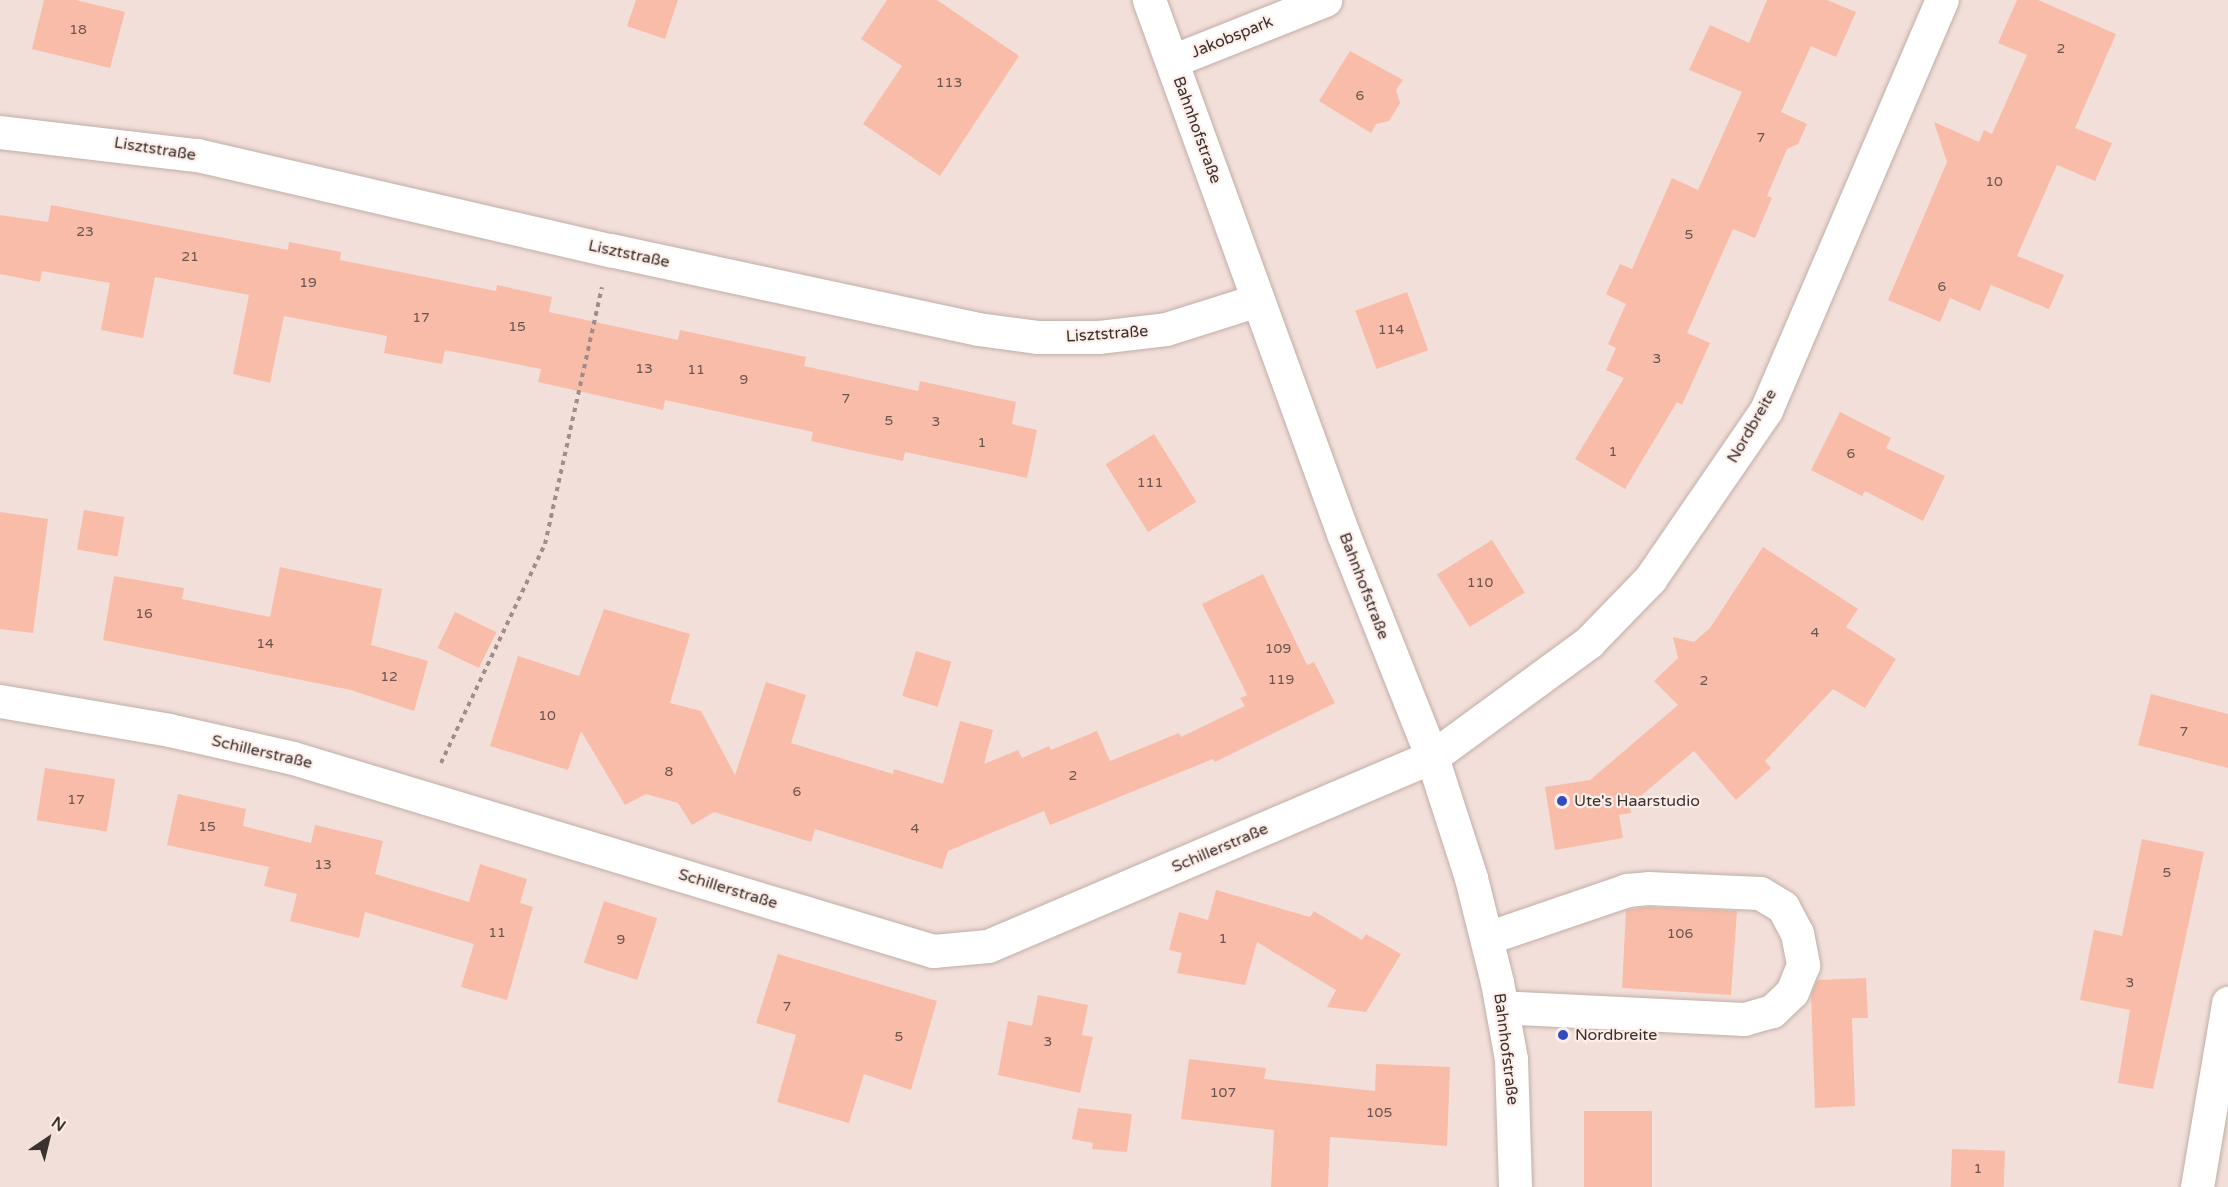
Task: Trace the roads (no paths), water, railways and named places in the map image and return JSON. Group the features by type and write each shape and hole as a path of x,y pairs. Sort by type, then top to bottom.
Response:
{"street":[{"name":"Bahnhofstraße","path":"1149,0 1344,536 1432,758 1487,938 1502,1007 1510,1059 1515,1187"},
{"name":"Jakobspark","path":"1172,61 1325,0"},
{"name":"Nordbreite","path":"1432,758 1589,642 1650,579 1701,510 1766,411 1942,0"},
{"name":"Lisztstraße","path":"0,132 197,155 610,250 978,328 1038,337 1098,338 1166,329 1258,300"},
{"name":"Schillerstraße","path":"0,701 214,740 293,758 426,796 933,951 967,951 988,946 1432,758"},
{"path":"1487,938 1548,920 1609,895 1648,888 1760,893 1783,907 1797,933 1803,965 1792,992 1772,1011 1753,1016 1502,1007"},
{"path":"2197,1187 2228,1003"}],"place":[{"name":"Ute's Haarstudio","path":"1562,801"},
{"name":"Nordbreite","path":"1563,1035"}]}
